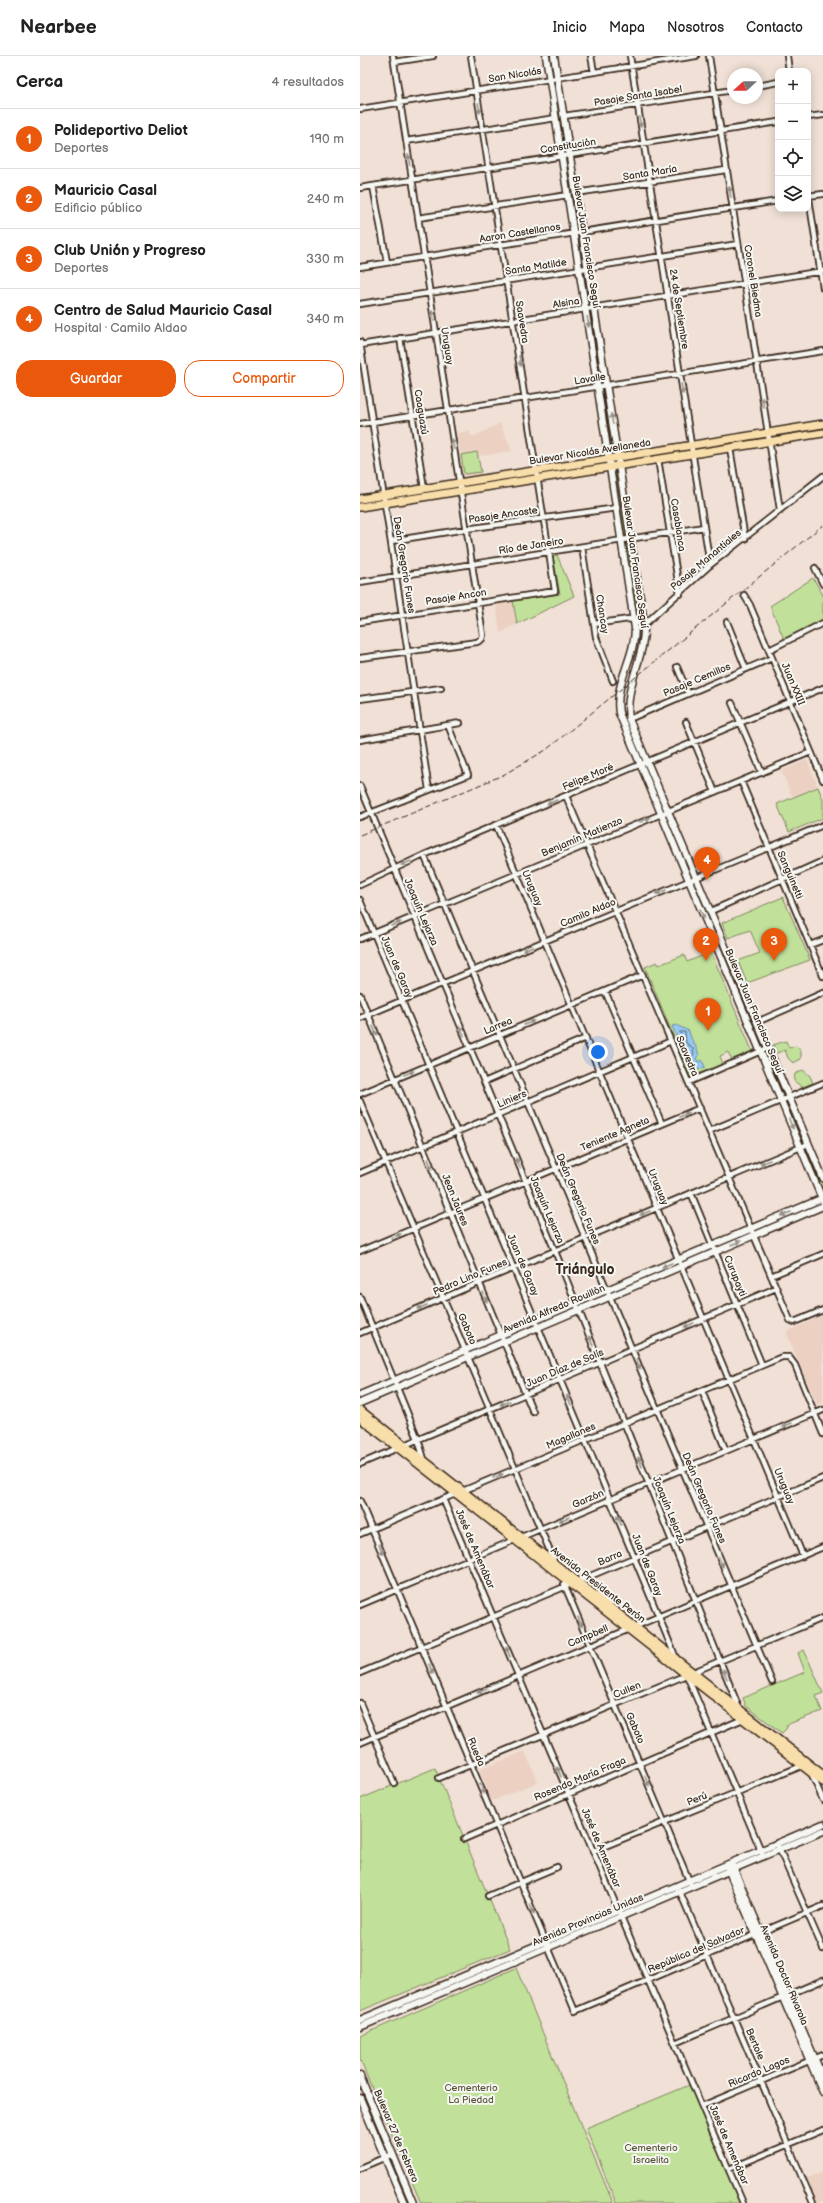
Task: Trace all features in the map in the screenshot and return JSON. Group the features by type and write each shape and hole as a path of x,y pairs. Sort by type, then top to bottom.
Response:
{"main road":[{"name":"Bulevar Juan Francisco Seguí","path":"546,56 634,621 634,648 620,685 618,699 621,720 823,1199"},
{"name":"Bulevar Juan Francisco Seguí","path":"554,56 644,623 643,645 628,696 628,719 697,877 823,1178"},
{"name":"Bulevar Nicolás Avellaneda","path":"360,507 424,488 823,424"},
{"name":"Bulevar Nicolás Avellaneda","path":"360,499 385,499 460,491 823,433"},
{"name":"Avenida Alfredo Rouillón","path":"753,1232 823,1199"},
{"name":"Avenida Alfredo Rouillón","path":"360,1403 467,1353 577,1306 753,1232 823,1206"},
{"name":"Avenida Alfredo Rouillón","path":"360,1395 394,1380 467,1353"},
{"name":"Avenida Presidente Perón","path":"360,1410 401,1447 424,1461 459,1492"},
{"name":"Avenida Presidente Perón","path":"360,1418 401,1447 459,1492 517,1538 571,1584 676,1660 690,1674 740,1710 746,1718"},
{"name":"Avenida Presidente Perón","path":"517,1538 555,1565 571,1584"},
{"name":"Avenida Presidente Perón","path":"631,1628 805,1765 823,1775"},
{"name":"Avenida Presidente Perón","path":"805,1765 823,1782"},
{"name":"Avenida Provincias Unidas","path":"779,1847 823,1824"},
{"name":"Avenida Provincias Unidas","path":"360,2020 779,1847 823,1831"},
{"name":"Avenida Doctor Rivarola","path":"730,1868 812,2060 823,2092"},
{"name":"Avenida Provincias Unidas","path":"619,1914 680,1892 691,1884"},
{"name":"Avenida Provincias Unidas","path":"360,2027 547,1944"},
{"name":"Avenida Doctor Rivarola","path":"812,2060 823,2078"},
{"name":"Bulevar 27 de Febrero","path":"360,2076 413,2203"},
{"name":"Bulevar 27 de Febrero","path":"360,2099 404,2203"}],"street":[{"name":"Uruguay","path":"393,56 411,180 483,634 482,639 477,642 408,650"},
{"path":"394,62 433,56"},
{"name":"Saavedra","path":"470,56 526,398 555,590"},
{"path":"591,56 594,72"},
{"name":"24 de Septiembre","path":"630,56 710,565"},
{"name":"San Nicolás","path":"360,109 696,56"},
{"name":"Coronel Biedma","path":"709,56 780,510"},
{"path":"787,56 789,68"},
{"path":"763,85 775,83"},
{"name":"Pasaje Santa Isabel","path":"564,116 727,91"},
{"path":"811,117 823,115"},
{"path":"406,141 556,118"},
{"name":"Constitución","path":"360,188 775,122"},
{"name":"Santa María","path":"576,194 726,170"},
{"path":"373,186 387,262"},
{"path":"811,195 823,194"},
{"path":"418,218 568,195"},
{"name":"Aaron Castellanos","path":"360,267 775,201"},
{"path":"811,211 822,271 823,288"},
{"name":"Santa Matilde","path":"360,304 738,244"},
{"name":"Alsina","path":"360,344 822,271"},
{"name":"Caaguazú","path":"400,338 424,488"},
{"name":"Deán Gregorio Funes","path":"360,344 430,790"},
{"name":"Lavalle","path":"360,424 823,351"},
{"path":"360,385 367,384"},
{"path":"730,448 745,539"},
{"name":"Casablanca","path":"658,459 680,594"},
{"name":"Pasaje Manantiales","path":"644,623 680,594 710,565 745,539 823,476"},
{"name":"Pasaje Ancaste","path":"391,541 617,508"},
{"name":"Río de Janeiro","path":"360,582 704,527"},
{"name":"Chancay","path":"582,547 598,644 614,681"},
{"path":"815,568 823,584"},
{"name":"Pasaje Ancon","path":"360,622 555,590"},
{"name":"Juan XXIII","path":"744,595 750,605 823,780"},
{"path":"594,624 629,619 644,623"},
{"path":"726,622 746,670"},
{"path":"769,650 823,623"},
{"path":"360,658 408,650"},
{"name":"Pasaje Cemillos","path":"628,719 772,658"},
{"path":"678,667 688,694"},
{"path":"360,700 442,688"},
{"name":"Felipe Moré","path":"360,885 393,869 496,825 823,688"},
{"path":"732,703 762,773"},
{"path":"686,722 715,792"},
{"path":"360,740 460,723"},
{"path":"360,817 468,775 448,725"},
{"name":"Benjamín Matienzo","path":"360,939 812,752"},
{"name":"Sanguinetti","path":"741,781 823,976"},
{"name":"Joaquín Lejarza","path":"360,786 393,869 555,1251 740,1710"},
{"name":"Saavedra","path":"566,796 790,1320 793,1322 823,1310"},
{"name":"Uruguay","path":"496,825 803,1556"},
{"name":"Camilo Aldao","path":"360,1018 823,825"},
{"name":"Deán Gregorio Funes","path":"424,856 772,1682"},
{"path":"711,911 823,861"},
{"name":"Juan de Garay","path":"360,900 538,1323 676,1660"},
{"path":"810,945 823,940"},
{"name":"Larrea","path":"360,1094 643,975"},
{"path":"605,990 662,1124"},
{"path":"757,1022 823,993"},
{"name":"Jean Jaures","path":"360,995 533,1412"},
{"path":"484,1082 586,1038"},
{"name":"Liniers","path":"360,1173 671,1041"},
{"path":"689,1082 768,1048"},
{"path":"710,1131 823,1083"},
{"name":"Gaboto","path":"360,1101 516,1469 555,1565"},
{"name":"Teniente Agneta","path":"360,1251 700,1108"},
{"name":"Pedro Lino Funes","path":"360,1333 808,1144"},
{"name":"Curupayti","path":"691,1193 762,1365"},
{"path":"771,1276 823,1254"},
{"name":"Juan Díaz de Solís","path":"360,1464 776,1288"},
{"path":"360,1297 418,1439 424,1461"},
{"name":"Magallanes","path":"360,1534 782,1357 789,1357 795,1365 814,1414"},
{"path":"702,1391 726,1451"},
{"name":"Garzón","path":"360,1605 823,1410"},
{"path":"814,1414 823,1434"},
{"name":"Barra","path":"360,1673 823,1478"},
{"name":"José de Amenábar","path":"443,1499 743,2203"},
{"name":"Rueda","path":"360,1501 575,2011"},
{"name":"Campbell","path":"360,1743 658,1616 823,1548"},
{"name":"Gaboto","path":"571,1584 590,1645 691,1884"},
{"name":"Cullen","path":"439,1778 823,1618"},
{"path":"690,1674 711,1732 763,1854"},
{"path":"360,1703 394,1783"},
{"name":"Rosendo María Fraga","path":"464,1839 568,1793 746,1718"},
{"name":"Perú","path":"593,1851 805,1765"},
{"path":"812,1773 823,1800"},
{"path":"779,1847 823,1949"},
{"path":"488,1896 557,1867"},
{"name":"Bertole","path":"680,1892 813,2203"},
{"name":"República del Salvador","path":"575,2011 823,1906"},
{"path":"675,2043 823,1980"},
{"name":"Ricardo Lagos","path":"702,2106 823,2055"},
{"path":"360,2099 368,2096"},
{"path":"729,2169 823,2130"},
{"path":"360,2168 393,2154"}],"shaded area":[{"path":"500,423 512,451 478,456 481,474 466,476 463,474 457,433 470,431 471,436 475,436"},
{"path":"513,601 517,624 500,633 496,604"},
{"path":"807,760 818,787 793,798 781,771"},
{"path":"823,1315 823,1403 817,1405 786,1332"},
{"path":"525,1751 538,1782 492,1801 479,1770"},
{"path":"823,2172 823,2201 817,2203 807,2178"}],"green space":[{"path":"546,56 554,56 644,623 634,621"},
{"path":"477,452 481,472 464,474 461,455"},
{"path":"557,555 574,596 517,624 513,601 560,594 553,556"},
{"path":"813,578 823,595 823,619 784,639 770,606"},
{"path":"647,762 823,1178 823,1201 640,765"},
{"path":"818,787 823,799 823,818 789,832 777,804"},
{"path":"783,897 810,960 747,983 738,961 760,953 750,930 728,938 722,923"},
{"path":"711,952 753,1053 733,1062 728,1052 720,1056 724,1066 694,1078 690,1076 645,967 657,962 659,965 684,955 687,962"},
{"path":"786,1041 789,1048 796,1046 801,1051 801,1059 793,1063 788,1058 785,1050 777,1053 773,1045"},
{"path":"803,1070 810,1076 813,1083 802,1087 794,1081 795,1074"},
{"path":"804,1650 823,1693 816,1696 822,1711 786,1725 787,1728 782,1733 746,1706 743,1698 805,1672 798,1653"},
{"path":"435,1768 510,1949 360,2011 360,1799"},
{"name":"Cementerio La Piedad","path":"516,1968 613,2203 421,2203 360,2060 360,2036"},
{"name":"Cementerio Israelita","path":"692,2084 742,2203 616,2203 586,2128"}],"water":[{"path":"676,1025 689,1031 698,1052 699,1056 696,1058 698,1062 702,1060 705,1067 691,1073 672,1026"}],"railway":[{"path":"360,835 503,775 546,750 823,525"}],"place":[{"name":"Centro de Salud Mauricio Casal","path":"707,880"},
{"name":"Mauricio Casal","path":"706,961"},
{"name":"Club Unión y Progreso","path":"774,961"},
{"name":"Polideportivo Deliot","path":"708,1031"}],"district":[{"name":"Triángulo","path":"585,1269"}]}
